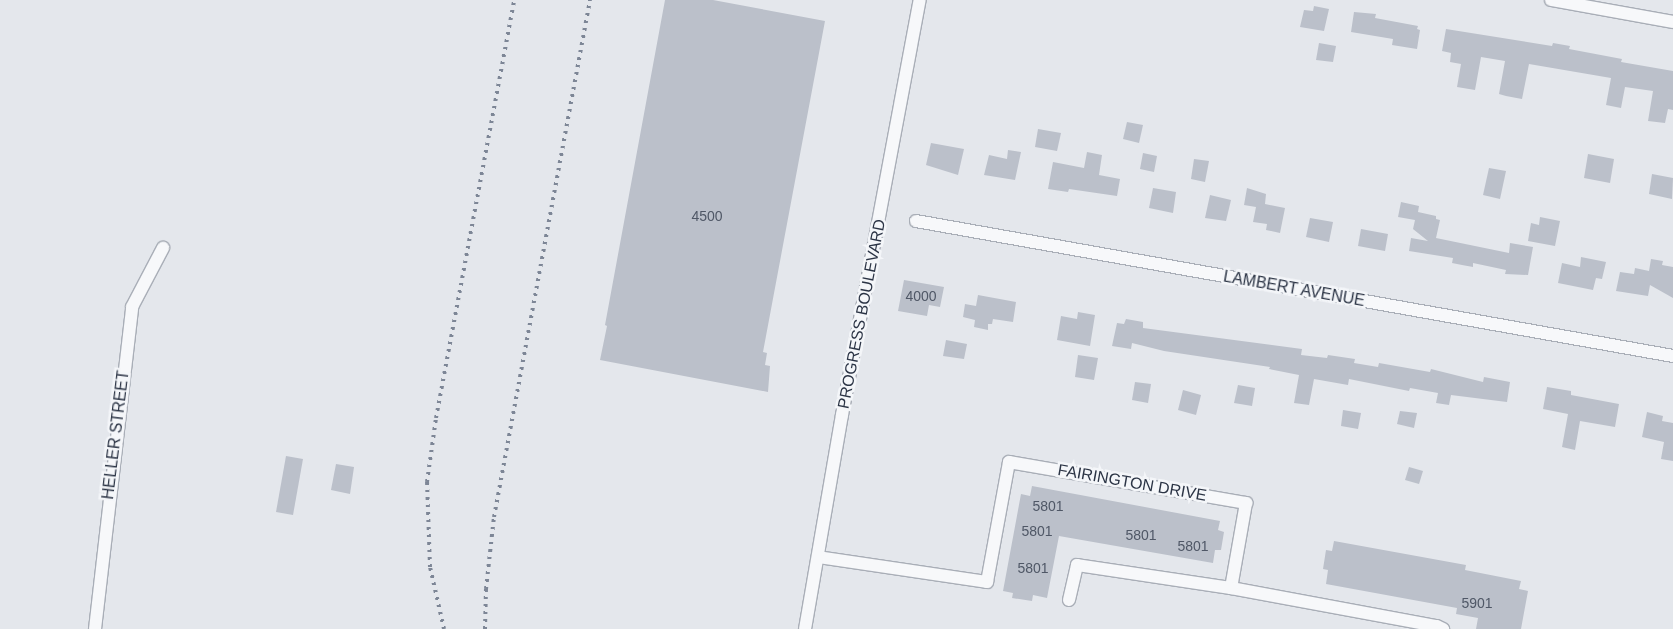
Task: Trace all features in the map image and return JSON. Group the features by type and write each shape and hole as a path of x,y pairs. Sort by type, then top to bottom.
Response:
{"street":[{"name":"PROGRESS BOULEVARD","path":"805,629 842,415 920,0"},
{"path":"1552,0 1673,22"},
{"name":"LAMBERT AVENUE","path":"916,221 1673,356"},
{"name":"HELLER STREET","path":"95,629 132,307 163,248"},
{"name":"FAIRINGTON DRIVE","path":"818,557 988,582 1009,462 1246,503 1231,588"},
{"path":"1069,600 1077,565 1231,588 1437,626 1443,629"}],"building":[{"path":"665,0 713,0 825,21 763,352 767,353 765,365 770,366 768,392 600,360"},
{"path":"1314,6 1329,9 1324,31 1300,27 1304,10 1313,11"},
{"path":"1354,12 1376,14 1375,18 1418,26 1417,29 1420,30 1417,49 1392,45 1393,39 1351,32"},
{"path":"1446,29 1552,46 1553,43 1570,46 1569,49 1622,59 1621,62 1673,71 1673,110 1668,109 1665,123 1648,121 1653,91 1625,87 1621,108 1606,105 1611,78 1529,64 1522,99 1506,96 1499,94 1505,61 1481,57 1475,90 1457,87 1461,64 1450,62 1451,53 1442,51"},
{"path":"1319,43 1336,46 1333,62 1316,60"},
{"path":"1127,122 1143,125 1139,143 1123,139"},
{"path":"1038,129 1061,133 1057,151 1035,147"},
{"path":"931,143 964,149 958,175 926,165"},
{"path":"1008,150 1021,152 1015,180 984,175 989,155 1007,159"},
{"path":"1087,152 1102,155 1099,175 1120,179 1117,196 1069,189 1068,192 1048,189 1053,162 1084,168"},
{"path":"1143,153 1157,156 1154,172 1140,169"},
{"path":"1588,154 1614,159 1610,183 1584,178"},
{"path":"1194,159 1209,161 1205,182 1191,179"},
{"path":"1489,168 1506,171 1500,199 1483,195"},
{"path":"1652,174 1673,178 1672,199 1649,194"},
{"path":"1153,188 1176,192 1173,213 1149,208"},
{"path":"1247,188 1266,194 1265,204 1285,208 1280,233 1266,230 1267,224 1253,222 1256,207 1244,205"},
{"path":"1210,195 1231,200 1226,221 1205,218"},
{"path":"1401,202 1419,206 1418,212 1436,216 1436,219 1440,220 1436,238 1509,253 1510,243 1533,247 1528,275 1505,274 1506,270 1473,263 1473,267 1462,265 1452,263 1453,258 1409,251 1411,238 1428,241 1413,229 1415,220 1398,217"},
{"path":"1540,217 1560,221 1555,246 1528,241 1531,223 1539,225"},
{"path":"1310,218 1333,222 1329,242 1306,237"},
{"path":"1361,229 1388,234 1385,251 1358,246"},
{"path":"1581,257 1606,262 1602,279 1596,278 1593,290 1558,283 1562,263 1580,267"},
{"path":"1651,259 1663,261 1662,265 1673,267 1673,298 1650,285 1648,296 1616,291 1620,272 1634,274 1635,268 1649,271"},
{"path":"904,280 944,287 940,307 929,305 927,316 898,311"},
{"path":"978,295 1016,302 1013,322 993,319 992,324 988,324 988,330 974,327 975,320 963,317 965,304 976,306"},
{"path":"1078,312 1095,315 1090,346 1057,340 1061,316 1077,319"},
{"path":"1126,319 1143,322 1143,328 1302,349 1301,355 1327,358 1328,355 1355,359 1354,363 1378,367 1379,363 1430,372 1431,369 1483,382 1484,377 1510,382 1507,402 1451,395 1449,405 1436,403 1438,393 1410,388 1409,391 1349,379 1348,385 1314,379 1309,405 1294,403 1299,375 1269,369 1270,367 1164,351 1132,343 1131,349 1112,346 1117,323 1124,324"},
{"path":"946,340 967,344 964,359 943,356"},
{"path":"1078,355 1098,358 1094,380 1075,377"},
{"path":"1135,382 1151,384 1148,403 1132,400"},
{"path":"1238,385 1255,388 1252,406 1234,403"},
{"path":"1547,387 1571,391 1571,395 1619,404 1615,427 1580,421 1575,450 1562,447 1568,414 1543,409"},
{"path":"1183,390 1201,395 1196,415 1178,410"},
{"path":"1343,410 1361,413 1358,429 1341,426"},
{"path":"1400,411 1417,413 1414,428 1397,424"},
{"path":"1647,412 1663,416 1662,421 1673,423 1673,461 1661,459 1664,442 1642,437"},
{"path":"286,456 303,459 293,515 276,512"},
{"path":"336,464 354,467 350,494 331,490"},
{"path":"1409,467 1423,471 1419,484 1405,480"},
{"path":"1032,486 1220,521 1218,530 1224,532 1221,550 1215,550 1213,563 1059,536 1047,598 1033,595 1032,601 1012,598 1013,593 1003,591 1021,494 1030,496"},
{"path":"1334,541 1466,565 1465,570 1521,581 1519,589 1528,591 1521,629 1476,629 1478,618 1456,614 1457,608 1326,584 1328,570 1323,569 1326,550 1332,551"}],"railway":[{"path":"444,629 430,567 427,482 436,418 514,0"},
{"path":"485,629 486,589 494,517 590,0"}]}
